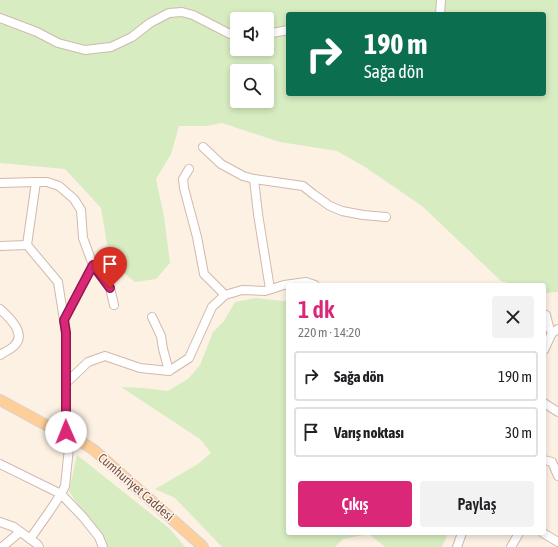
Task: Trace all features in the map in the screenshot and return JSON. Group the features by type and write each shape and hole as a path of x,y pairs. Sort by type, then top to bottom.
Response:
{"main road":[{"name":"Cumhuriyet Caddesi","path":"1,403 46,425 66,432 94,450 203,547"}],"street":[{"path":"440,12 441,0"},
{"path":"0,18 37,32 58,43 85,50 111,47 132,37 150,23 169,13 182,12 194,15 230,34"},
{"path":"274,33 286,30"},
{"path":"203,147 221,164 243,176 303,186 330,206 342,212 363,216 386,217"},
{"path":"189,169 183,179 184,188 197,237 204,274 225,295"},
{"path":"254,179 270,289"},
{"path":"30,539 61,494 64,486 68,448 66,432 66,333 58,282 27,246 36,182"},
{"path":"0,183 47,182 59,186 74,199 81,210 83,238 93,265 110,288 114,305"},
{"path":"0,246 27,246"},
{"path":"64,320 93,265"},
{"path":"299,283 309,283"},
{"path":"66,383 88,362 105,356 140,368 169,371 189,358 212,306 225,295 242,290 265,291 286,285"},
{"path":"0,309 14,323 19,331 20,338 14,346 0,356"},
{"path":"546,315 549,327 555,331 546,347"},
{"path":"152,317 161,336 169,371"},
{"path":"546,404 558,412"},
{"path":"546,460 552,462 558,476"},
{"path":"0,464 61,494 83,517 99,537 103,547"},
{"path":"0,522 14,527 39,547"},
{"path":"2,547 20,532"},
{"path":"457,547 461,535"},
{"path":"511,547 518,535"},
{"path":"546,535 558,542"}],"green space":[{"path":"0,0 558,0 558,292 546,293 546,283 508,283 501,281 422,206 365,167 337,151 280,142 222,123 206,126 179,126 171,154 156,179 164,216 170,263 156,279 135,282 110,262 101,208 65,169 0,163"},
{"path":"256,298 286,300 286,535 364,535 343,539 335,547 222,547 175,498 155,489 198,464 211,453 200,439 121,387 168,391 188,379 200,365 213,332 224,321 235,302"},
{"path":"77,455 170,529 185,547 106,547 69,491"},
{"path":"370,535 447,535 442,547 385,547"}],"route":[{"path":"66,432 66,333 64,320 93,265 110,288"}]}
